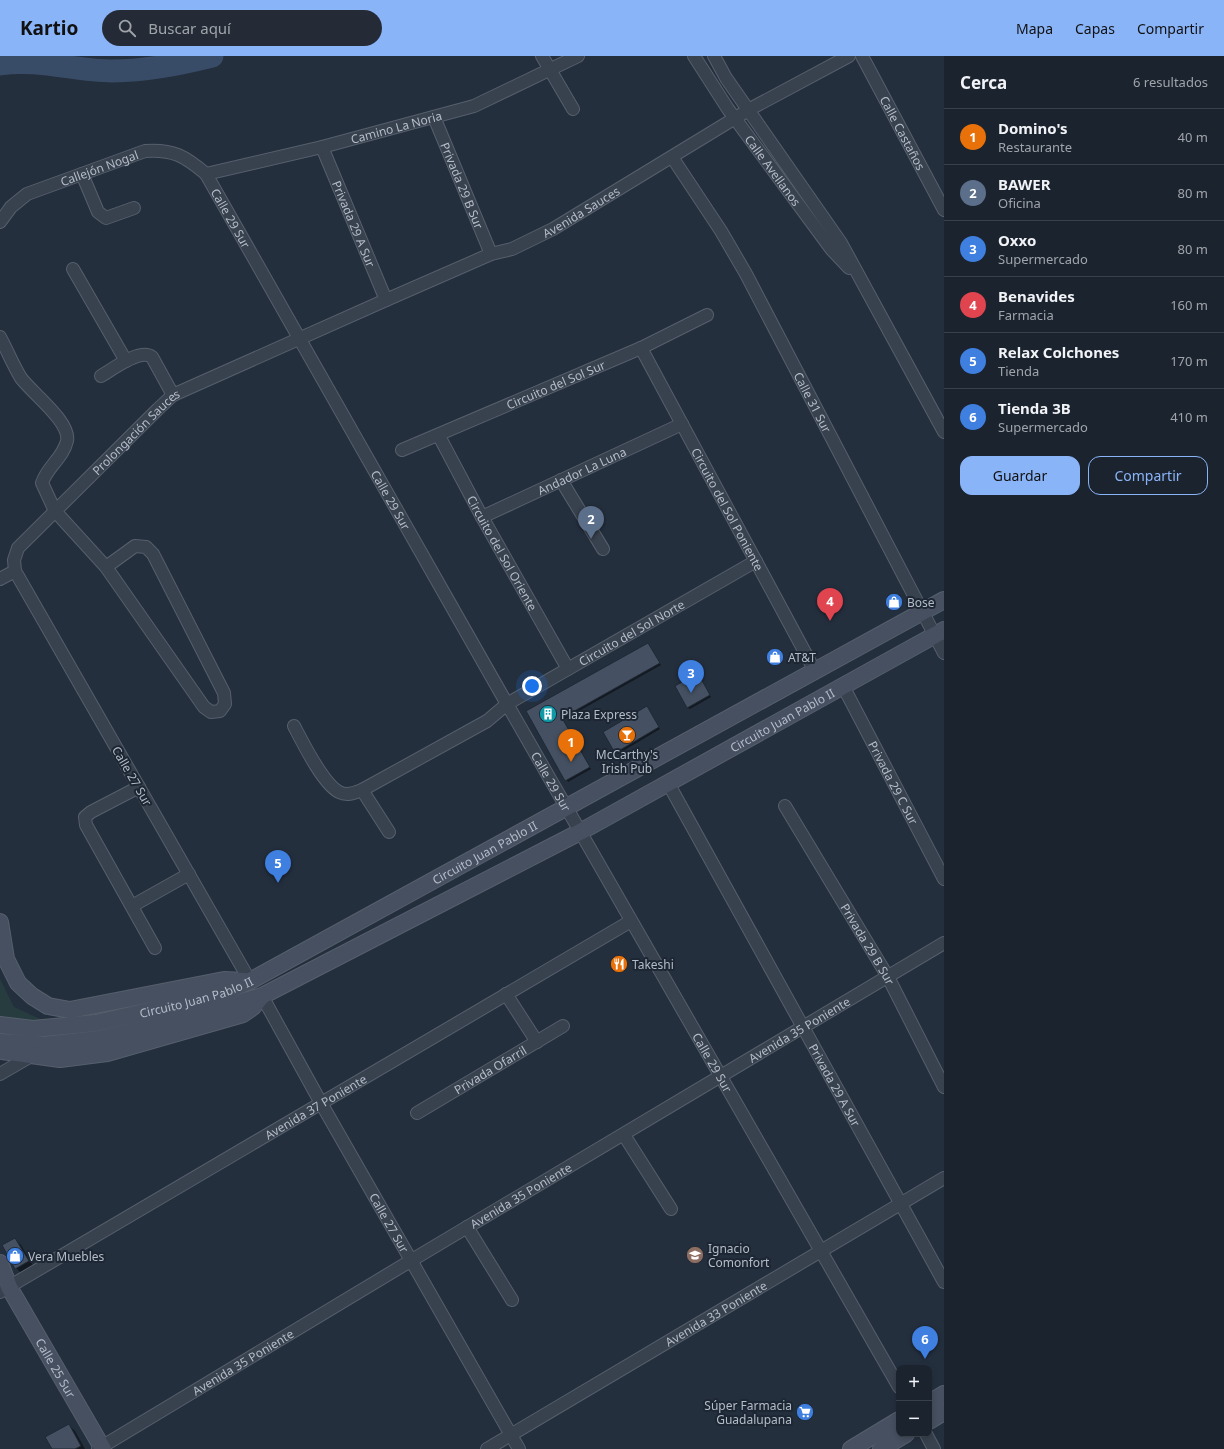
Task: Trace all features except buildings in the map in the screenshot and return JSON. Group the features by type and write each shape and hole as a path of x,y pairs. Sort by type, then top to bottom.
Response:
{"main road":[{"name":"Circuito Juan Pablo II","path":"0,1025 33,1029 96,1023 224,992 250,981 944,600"},
{"name":"Circuito Juan Pablo II","path":"0,1042 43,1045 99,1039 182,1019 262,996 580,832 940,632"},
{"path":"0,922 6,959 18,983 32,996 48,1006 70,1010 224,980 250,981"},
{"path":"0,1051 60,1059 107,1053 243,1014 253,1007 262,996"},
{"name":"Calle 25 Sur","path":"0,1263 3,1285 101,1448"},
{"path":"0,1272 3,1285"},
{"path":"931,1401 944,1394"},
{"path":"932,1419 944,1412"},
{"path":"851,1449 896,1422"},
{"path":"881,1449 901,1437"}],"street":[{"path":"542,56 573,109"},
{"name":"Camino La Noria","path":"206,174 322,146 474,106 578,56"},
{"name":"Calle Avellanos","path":"694,56 736,118 832,250 860,279"},
{"name":"Calle Avellanos","path":"714,56 726,78 750,109 841,243 944,432"},
{"name":"Avenida Sauces","path":"299,339 491,254 512,249 553,230 750,109 849,56"},
{"name":"Calle Castaños","path":"862,56 944,210"},
{"name":"Privada 29 B Sur","path":"434,117 491,254"},
{"name":"Privada 29 A Sur","path":"322,146 386,300"},
{"name":"Callejón Nogal","path":"0,222 11,207 27,194 83,177 145,151 160,150 175,152 190,160 206,174"},
{"name":"Calle 31 Sur","path":"672,156 721,231 746,274 923,612 940,632 944,653"},
{"name":"Calle 29 Sur","path":"206,174 566,808 896,1382"},
{"path":"83,177 98,212 102,216 106,218 134,208"},
{"path":"73,269 126,361"},
{"name":"Circuito del Sol Sur","path":"402,450 439,436 641,348 707,315"},
{"path":"0,337 20,376 54,413 64,427 67,439 64,451 45,473 42,483 55,511 106,567 204,707 211,712 220,711 225,704 224,693 153,554 146,547 135,546 106,567"},
{"name":"Prolongación Sauces","path":"15,571 14,560 18,548 158,408 173,395 299,339"},
{"name":"Circuito del Sol Poniente","path":"641,348 815,671"},
{"path":"101,376 126,361 147,353 152,357 173,395"},
{"name":"Andador La Luna","path":"482,517 682,424"},
{"name":"Circuito del Sol Oriente","path":"439,436 482,517 568,670"},
{"path":"561,480 603,549"},
{"name":"Circuito del Sol Norte","path":"294,726 329,785 339,793 350,795 362,790 487,721 507,704 756,561"},
{"path":"0,579 15,571"},
{"name":"Calle 27 Sur","path":"15,571 250,981"},
{"name":"Privada 29 C Sur","path":"843,686 944,879"},
{"name":"Privada 29 A Sur","path":"668,783 944,1282"},
{"path":"139,787 91,812 85,817 86,824 155,948"},
{"path":"362,790 389,832"},
{"name":"Privada 29 B Sur","path":"785,806 888,977 944,1087"},
{"path":"132,906 189,874"},
{"name":"Avenida 37 Poniente","path":"3,1285 321,1103 631,921"},
{"name":"Avenida 35 Poniente","path":"101,1448 467,1227 804,1028 944,943"},
{"path":"506,994 537,1042"},
{"name":"Calle 27 Sur","path":"262,996 321,1103 519,1449"},
{"name":"Privada Ofarril","path":"417,1113 563,1026"},
{"path":"0,1074 31,1056"},
{"path":"624,1134 671,1209"},
{"name":"Avenida 33 Poniente","path":"487,1449 944,1178"},
{"path":"467,1227 512,1300"},
{"path":"928,1437 934,1449"}],"green space":[{"path":"0,979 14,1007 47,1022 22,1025 0,1017"}],"waterway":[{"path":"0,64 28,63 84,69 125,71 187,62 212,56"}],"place":[{"name":"BAWER","path":"591,539"},
{"name":"Bose","path":"894,602"},
{"name":"Benavides","path":"830,621"},
{"name":"AT&T","path":"775,657"},
{"name":"Oxxo","path":"691,693"},
{"name":"Plaza Express","path":"548,714"},
{"name":"McCarthy's Irish Pub","path":"627,735"},
{"name":"Domino's","path":"571,762"},
{"name":"Relax Colchones","path":"278,883"},
{"name":"Takeshi","path":"619,964"},
{"name":"Ignacio Comonfort","path":"695,1255"},
{"name":"Vera Muebles","path":"15,1256"},
{"name":"Tienda 3B","path":"925,1359"},
{"name":"Súper Farmacia Guadalupana","path":"805,1412"}]}
